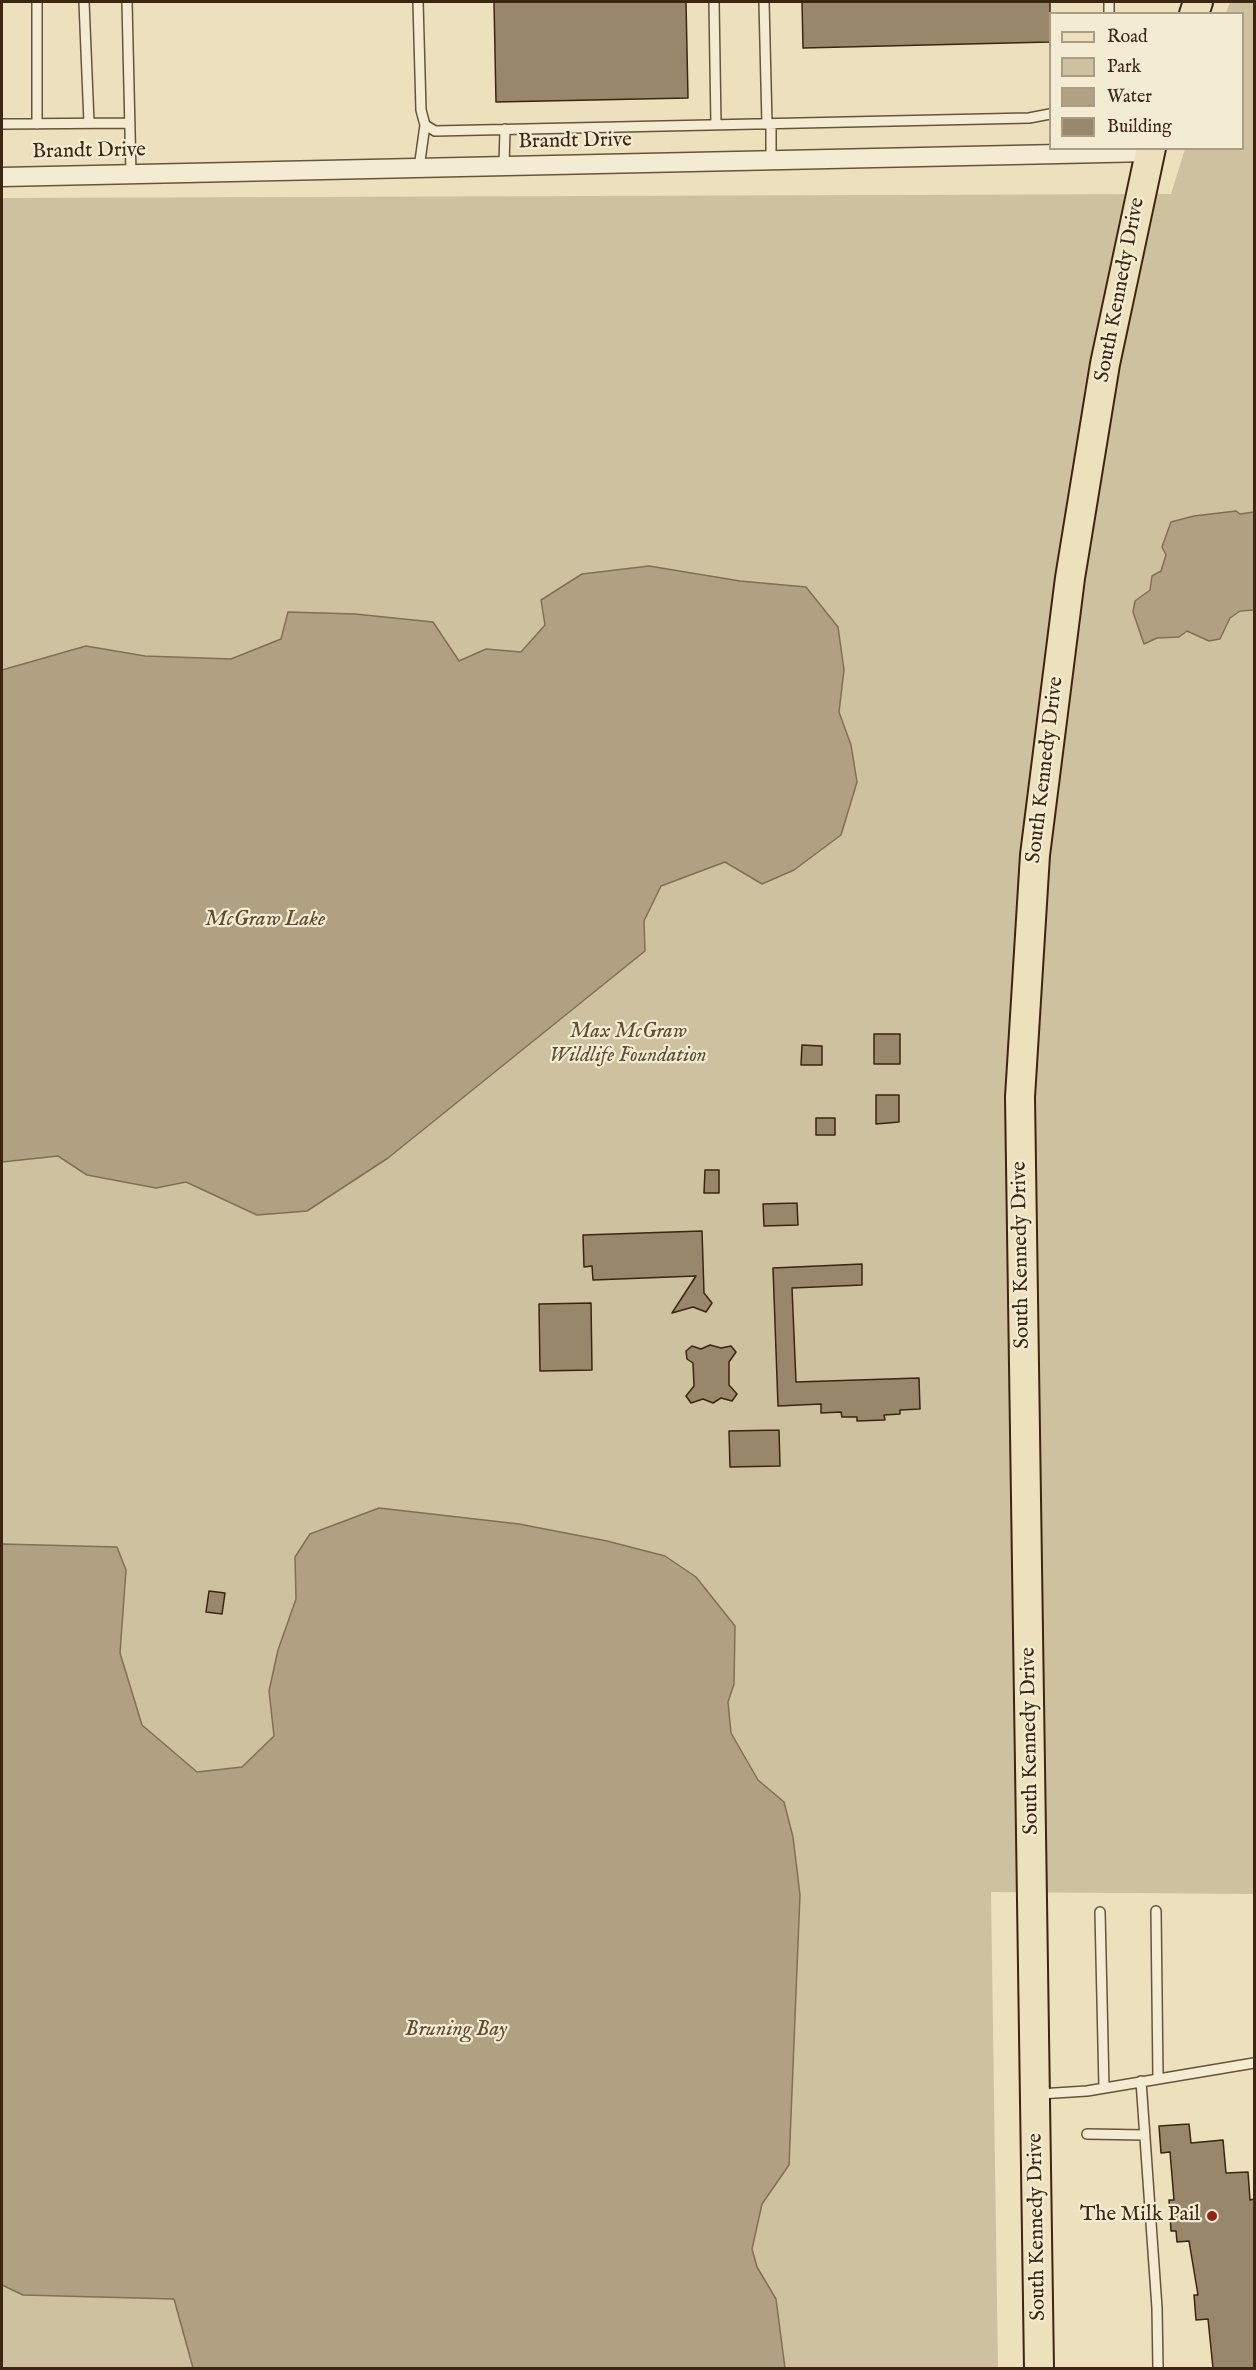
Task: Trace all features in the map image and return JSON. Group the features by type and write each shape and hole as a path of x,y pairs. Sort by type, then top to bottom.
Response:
{"main road":[{"name":"South Kennedy Drive","path":"1039,2368 1020,1097 1035,855 1070,578 1106,364 1150,150"}],"street":[{"name":"Brandt Drive","path":"2,177 1150,150"}],"lane":[{"path":"37,2 37,124"},
{"path":"84,2 89,123"},
{"path":"127,2 131,174"},
{"path":"418,2 421,110 425,124 419,168"},
{"path":"714,2 716,125"},
{"path":"764,2 771,160"},
{"path":"425,124 435,131 1029,118 1049,114"},
{"path":"2,124 130,123"},
{"path":"504,166 505,129"},
{"path":"1156,1911 1158,2078"},
{"path":"1100,1912 1104,2088"},
{"path":"1036,2094 1075,2093 1254,2062"},
{"path":"1141,2081 1157,2308 1158,2368"},
{"path":"1087,2134 1145,2135"}],"green space":[{"name":"Max McGraw Wildlife Foundation","path":"1230,2 1254,2 1254,1894 991,1892 998,2368 2,2368 2,198 1171,194 1185,150 1244,150 1244,12 1226,12"}],"water":[{"path":"1236,511 1240,514 1254,512 1254,610 1240,611 1230,618 1220,639 1209,641 1187,631 1179,637 1157,638 1144,644 1133,612 1135,601 1150,590 1152,576 1161,571 1166,555 1162,547 1171,522 1194,516"},
{"name":"McGraw Lake","path":"649,566 740,581 806,587 838,627 844,670 839,712 851,745 857,782 841,835 794,870 762,884 725,862 661,886 644,921 645,951 388,1158 307,1211 257,1215 186,1182 156,1188 87,1175 58,1156 2,1162 2,670 86,646 145,656 231,659 281,639 288,612 355,614 433,622 459,661 486,649 521,652 545,625 541,600 582,574"},
{"name":"Bruning Bay","path":"379,1508 519,1524 607,1541 665,1556 696,1577 735,1626 734,1684 728,1702 731,1733 758,1780 784,1802 793,1837 800,1895 789,2165 762,2204 752,2249 757,2267 776,2299 785,2368 193,2368 174,2299 23,2295 2,2285 2,1544 117,1547 126,1570 120,1653 142,1725 197,1772 242,1767 274,1736 269,1691 278,1650 296,1599 295,1557 310,1534"}],"building":[{"path":"494,2 686,2 688,98 496,102"},
{"path":"802,2 1050,2 1049,42 803,48"},
{"path":"874,1034 900,1034 900,1064 874,1064"},
{"path":"802,1045 822,1046 822,1065 801,1065"},
{"path":"876,1095 899,1095 899,1122 876,1124"},
{"path":"816,1118 835,1118 835,1135 816,1135"},
{"path":"705,1170 719,1170 719,1193 704,1193"},
{"path":"797,1203 798,1225 764,1226 763,1204"},
{"path":"702,1231 704,1293 712,1303 706,1312 693,1307 672,1313 696,1276 593,1280 592,1266 584,1267 583,1235"},
{"path":"862,1264 862,1285 792,1288 796,1382 919,1378 920,1409 900,1410 900,1414 884,1415 885,1420 857,1421 857,1417 842,1417 841,1412 821,1413 821,1404 778,1406 773,1268"},
{"path":"591,1303 592,1370 540,1371 539,1304"},
{"path":"710,1345 721,1348 731,1346 736,1352 729,1362 729,1385 737,1394 732,1401 721,1398 713,1403 703,1399 691,1403 686,1396 694,1386 693,1363 687,1359 686,1351 692,1346 701,1349"},
{"path":"779,1430 780,1466 730,1467 729,1431"},
{"path":"209,1591 225,1593 222,1614 206,1612"},
{"name":"The Milk Pail","path":"1189,2124 1191,2143 1223,2140 1226,2173 1248,2172 1250,2200 1254,2199 1254,2368 1213,2368 1208,2319 1196,2320 1194,2295 1198,2295 1189,2241 1177,2242 1176,2231 1171,2231 1169,2200 1174,2200 1170,2152 1161,2153 1159,2126"}],"place":[{"name":"The Milk Pail","path":"1212,2216"}]}
